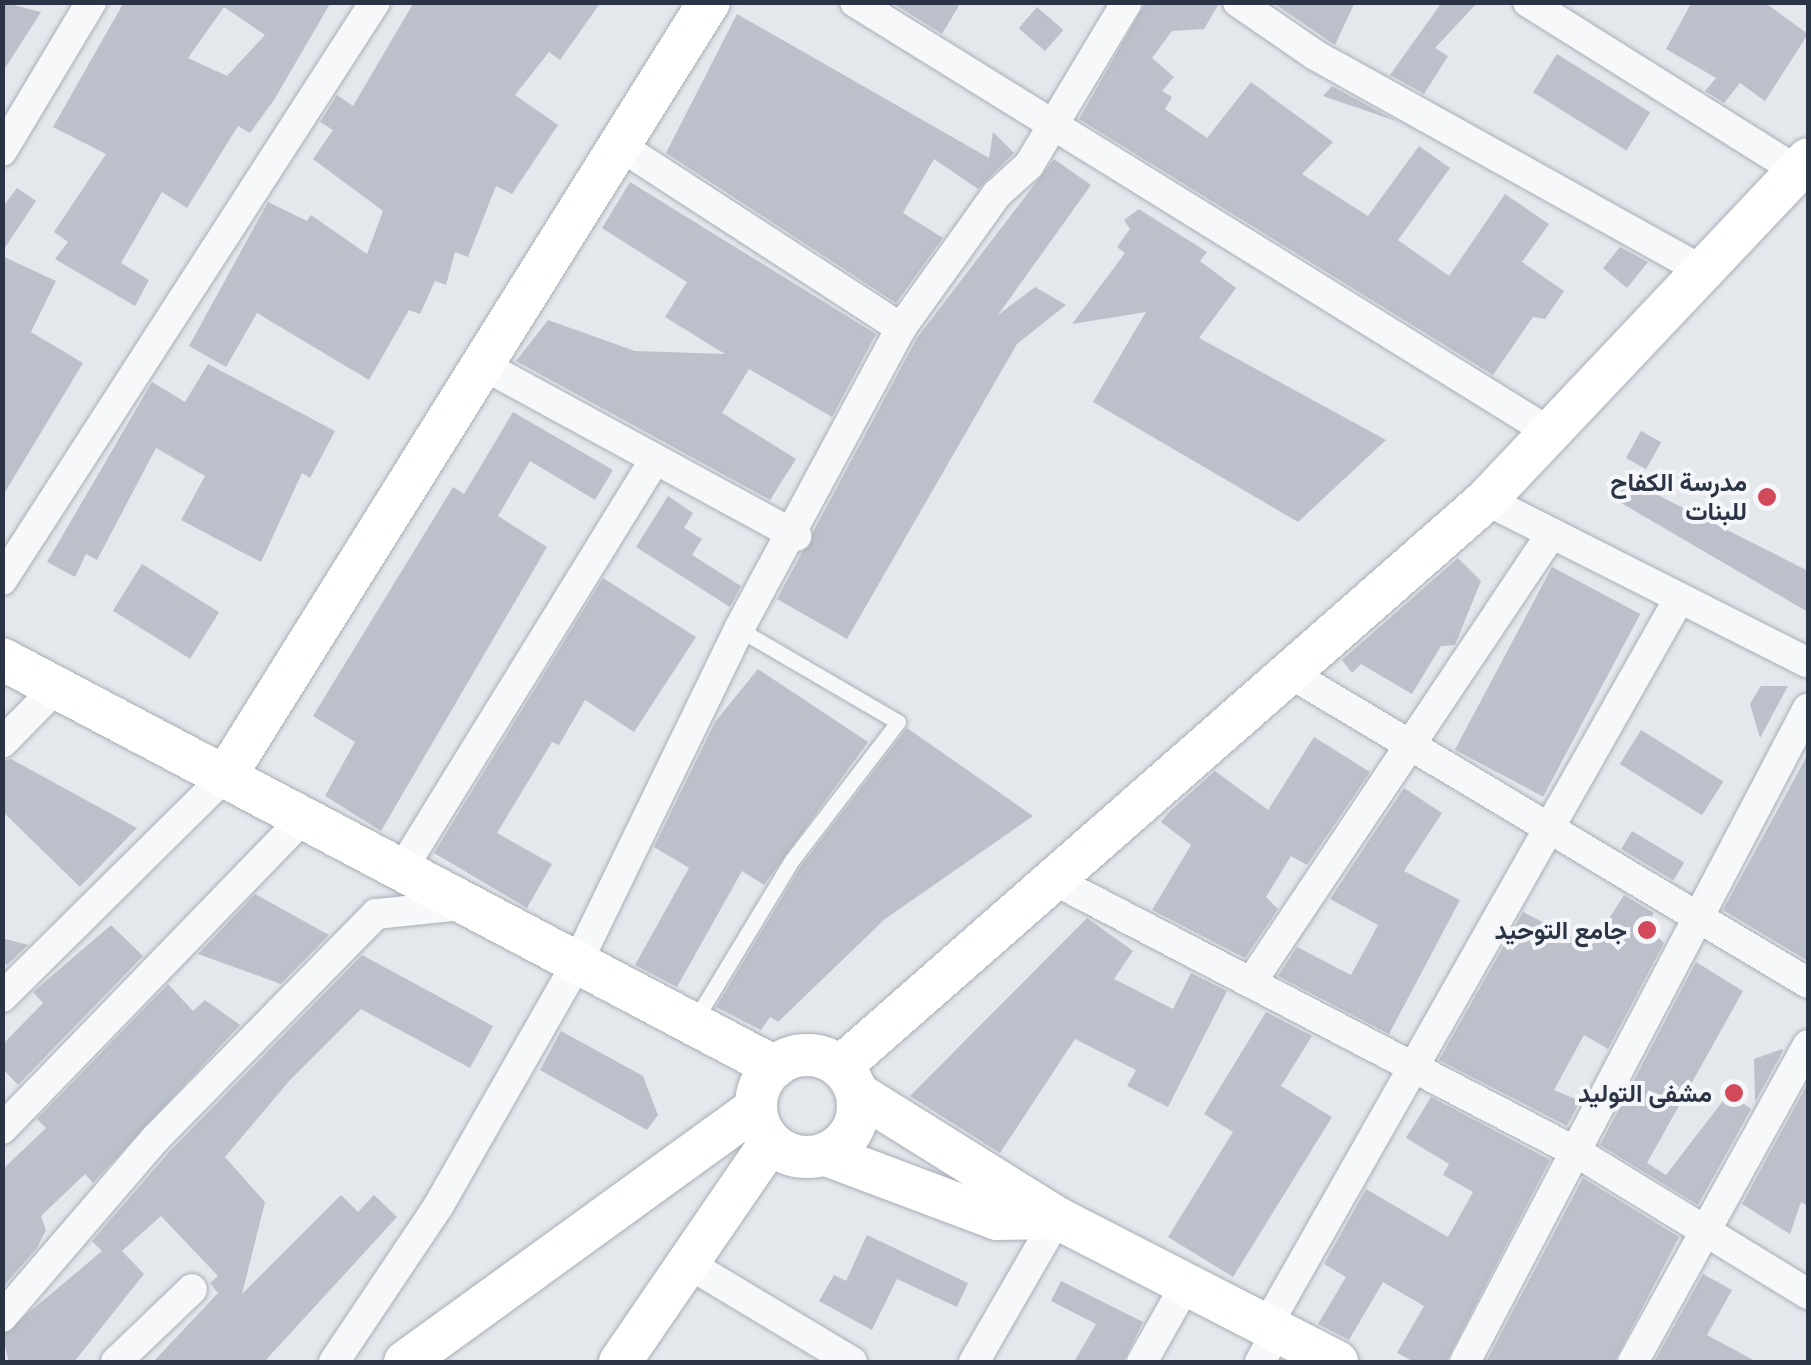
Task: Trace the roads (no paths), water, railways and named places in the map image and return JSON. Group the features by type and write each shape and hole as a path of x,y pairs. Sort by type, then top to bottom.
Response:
{"main road":[{"path":"226,775 710,2"},
{"path":"763,1126 805,1158 824,1154 852,1130 848,1080 1052,879 1486,500 1708,274 1803,165"},
{"path":"2,659 60,684 301,820 402,869 461,905 691,1026 775,1067 807,1056 1057,1218 1185,1286 1268,1341 1328,1360"},
{"path":"620,1362 763,1126 775,1067"},
{"path":"406,1362 763,1126"},
{"path":"824,1154 997,1219 1057,1218"}],"street":[{"path":"2,151 91,2"},
{"path":"2,580 375,2"},
{"path":"855,2 1551,433"},
{"path":"334,1362 439,1205 576,966 739,629 796,536 901,328 1029,165 1050,123 1126,2"},
{"path":"1238,2 1315,56 1708,274"},
{"path":"1528,2 1803,165"},
{"path":"622,146 901,328"},
{"path":"483,365 652,464 796,536"},
{"path":"402,869 652,464"},
{"path":"1486,500 1550,536 1808,663"},
{"path":"1252,981 1404,745 1550,536"},
{"path":"1268,1341 1416,1064 1679,599"},
{"path":"1288,672 1404,745 1808,983"},
{"path":"2,743 60,684"},
{"path":"1464,1362 1578,1153 1692,914 1808,708"},
{"path":"2,997 226,775"},
{"path":"2,1129 301,820"},
{"path":"1052,879 1416,1064 1578,1153 1699,1234 1808,1294"},
{"path":"2,1318 156,1138 376,914 461,905"},
{"path":"1633,1362 1699,1234 1808,1046"},
{"path":"974,1362 1057,1218"},
{"path":"684,1261 804,1351 852,1362"},
{"path":"1142,1362 1185,1286"},
{"path":"116,1362 192,1289"}],"lane":[{"path":"691,1026 792,860 898,722 739,629"}],"place":[{"name":"مدرسة الكفاح للبنات","path":"1767,497"},
{"name":"جامع التوحيد","path":"1647,930"},
{"name":"مشفى التوليد","path":"1734,1093"}]}
